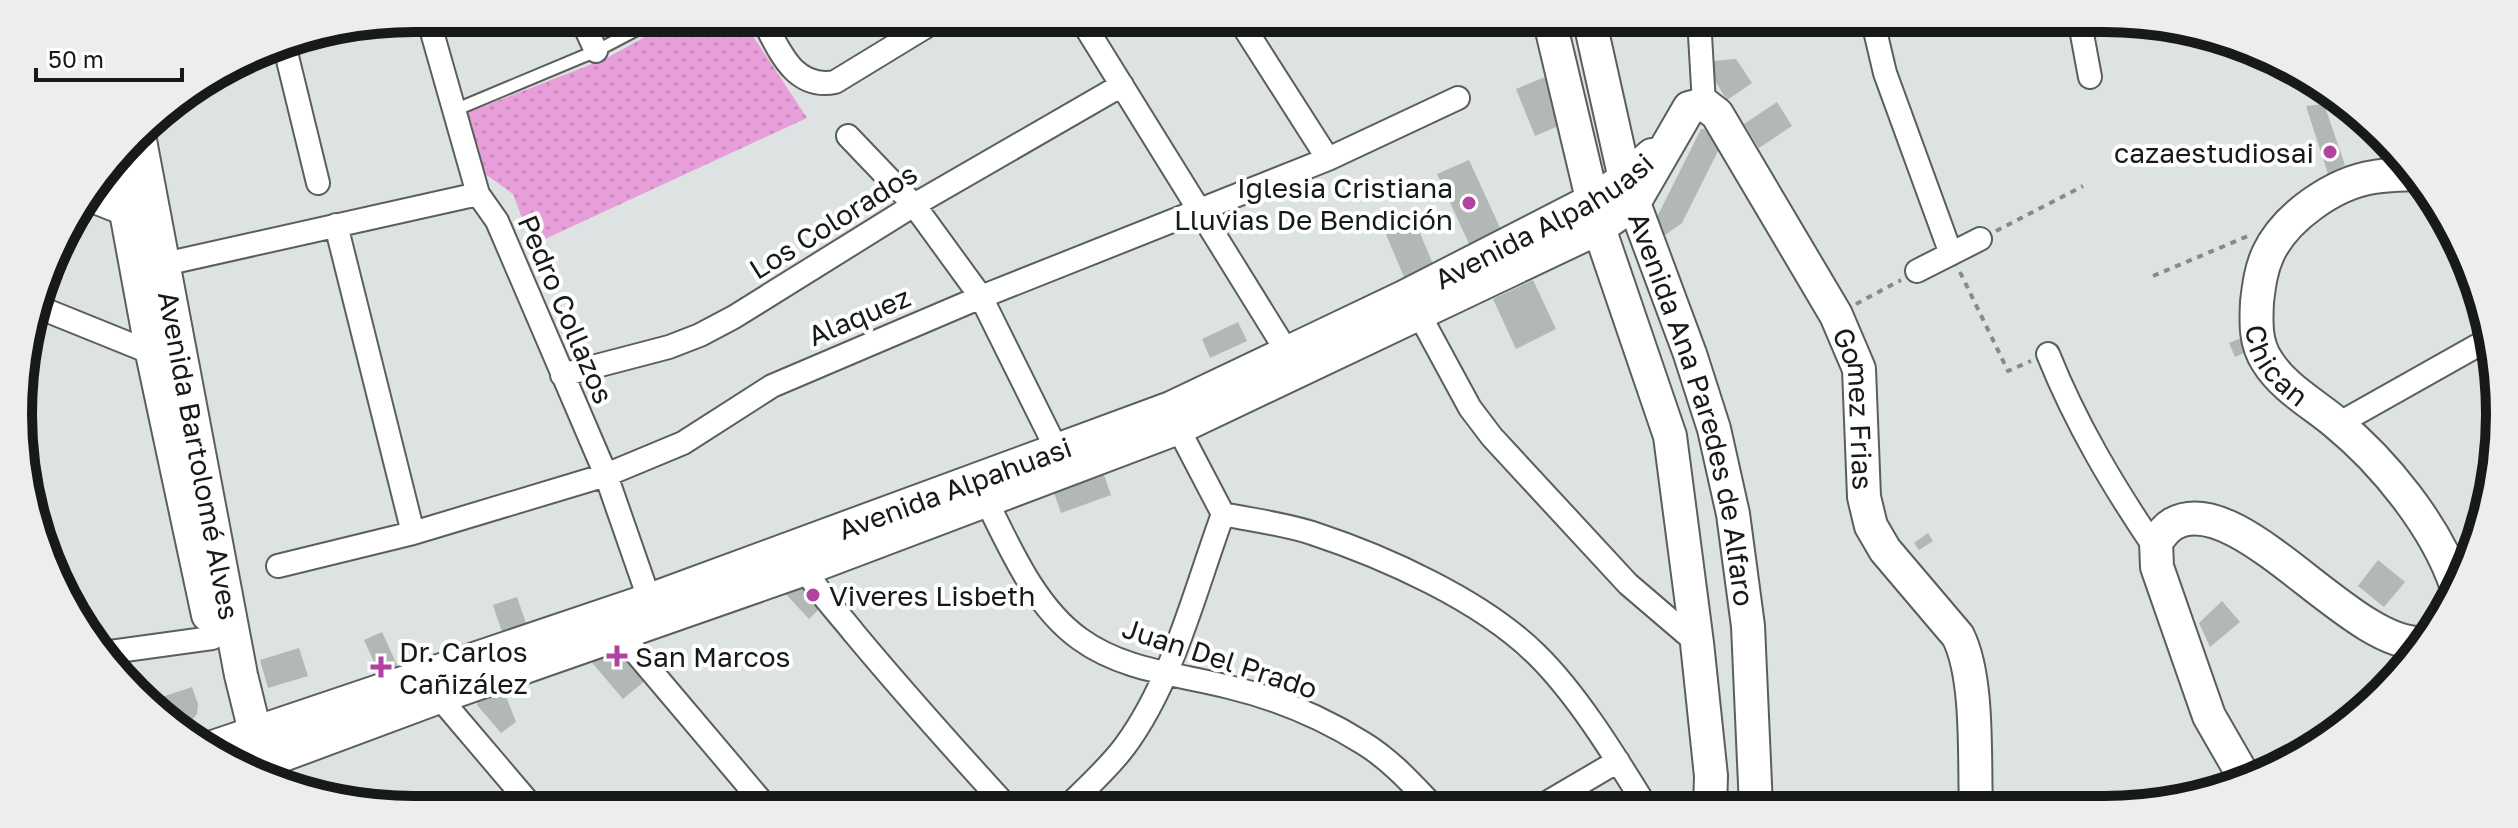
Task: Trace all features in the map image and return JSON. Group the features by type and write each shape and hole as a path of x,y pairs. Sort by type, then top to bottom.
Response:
{"main road":[{"name":"Avenida Ana Paredes de Alfaro","path":"1552,32 1596,214 1670,436 1697,643 1710,796"},
{"name":"Avenida Ana Paredes de Alfaro","path":"1592,32 1630,191 1714,429 1733,514 1748,626 1756,796"},
{"name":"Avenida Alpahuasi","path":"801,558 1057,450 1419,314 1596,214 1630,191 1665,146 1689,108 1704,104"},
{"name":"Gomez Frias","path":"1704,104 1717,114 1836,315 1859,369 1864,497 1871,526 1885,550 1958,636 1966,651 1971,676 1976,796"},
{"name":"Avenida Bartolomé Alves","path":"140,148 151,267 152,353 212,638 245,757"},
{"name":"Avenida Bartolomé Alves","path":"119,172 127,215 151,267 245,757"},
{"name":"Chican","path":"2402,175 2373,177 2352,183 2310,208 2289,225 2268,253 2262,271 2257,334 2266,360 2276,373 2338,424 2404,494 2435,542 2451,575"},
{"name":"Avenida Alpahuasi","path":"245,757 801,558 986,500 1178,428 1404,297 1596,214"},
{"path":"2241,771 2209,716 2160,576 2156,545 2169,526 2197,519 2220,525 2263,548 2369,625 2397,639 2411,641"},
{"name":"Avenida Alpahuasi","path":"245,757 439,697 618,622"}],"street":[{"name":"Pedro Collazos","path":"432,32 478,194 497,221 606,475 654,611"},
{"path":"587,32 596,51"},
{"path":"770,32 793,70 812,83 835,82 909,32"},
{"path":"1089,32 1293,361"},
{"path":"1247,32 1328,159"},
{"path":"1700,32 1704,104"},
{"path":"1875,32 1885,73 1951,254"},
{"path":"2082,32 2090,77"},
{"path":"286,54 318,183"},
{"name":"Los Colorados","path":"562,375 669,347 700,335 914,205 1122,85"},
{"name":"Alaquez","path":"278,566 413,533 606,475 683,443 772,386 981,297 1328,159 1458,98"},
{"path":"848,136 914,205 981,297 1057,450"},
{"path":"151,267 478,194"},
{"path":"96,203 127,215"},
{"path":"336,225 413,533"},
{"path":"1917,271 1980,239"},
{"path":"46,310 152,353"},
{"path":"1419,314 1470,408 1486,430 1628,584 1697,643"},
{"path":"2338,424 2480,344"},
{"path":"2051,354 2067,403 2096,455 2156,545"},
{"path":"1078,796 1124,748 1166,672 1223,514 1178,428"},
{"name":"Juan Del Prado","path":"986,500 1013,555 1060,622 1081,640 1123,662 1232,687 1296,709 1350,736 1393,766 1423,796"},
{"path":"1223,514 1310,532 1398,566 1470,606 1536,654 1618,761 1640,796"},
{"path":"801,558 915,707 997,796"},
{"path":"618,622 636,653 757,796"},
{"path":"115,651 212,638"},
{"path":"439,697 523,796"},
{"path":"1558,796 1618,761"}],"lane":[{"path":"455,110 596,51 632,32"}],"path":[{"path":"1980,239 2083,186"},
{"path":"2153,276 2244,237 2289,225"},
{"path":"1951,254 2008,371 2051,354"},
{"path":"1836,315 1917,271"}],"shaded area":[{"path":"654,32 750,32 807,118 532,245 513,194 481,171 464,114 605,59"}],"building":[{"path":"1736,59 1752,83 1727,100 1713,78 1713,61"},
{"path":"1545,77 1563,124 1535,136 1516,89"},
{"path":"1777,102 1792,126 1759,148 1744,124"},
{"name":"cazaestudiosai","path":"2324,104 2345,165 2328,174 2306,106"},
{"path":"1701,129 1711,130 1720,147 1682,223 1665,235 1655,221"},
{"name":"Iglesia Cristiana Lluvias De Bendición","path":"1469,160 1502,232 1470,246 1437,174"},
{"path":"1414,219 1433,264 1404,277 1385,232"},
{"path":"1533,280 1556,329 1516,349 1493,299"},
{"path":"1238,322 1247,341 1210,358 1202,339"},
{"path":"2248,335 2253,349 2235,357 2229,343"},
{"path":"1104,475 1111,495 1061,513 1054,493"},
{"path":"1928,533 1933,541 1919,550 1914,543"},
{"path":"2378,560 2405,582 2384,607 2358,586"},
{"path":"806,584 824,604 809,619 783,591"},
{"path":"517,597 526,623 502,632 493,605"},
{"path":"2222,601 2240,622 2210,647 2199,623"},
{"path":"382,632 398,667 380,675 364,640"},
{"path":"299,648 308,676 268,688 260,660"},
{"path":"613,651 623,654 646,680 623,699 589,659"},
{"path":"192,687 198,704 197,714 188,722 159,698"},
{"path":"503,689 516,722 501,733 477,705 478,699"}],"place":[{"name":"cazaestudiosai","path":"2330,152"},
{"name":"Iglesia Cristiana Lluvias De Bendición","path":"1469,203"},
{"name":"Viveres Lisbeth","path":"813,595"},
{"name":"San Marcos","path":"617,656"},
{"name":"Dr. Carlos Cañizález","path":"381,667"}]}
